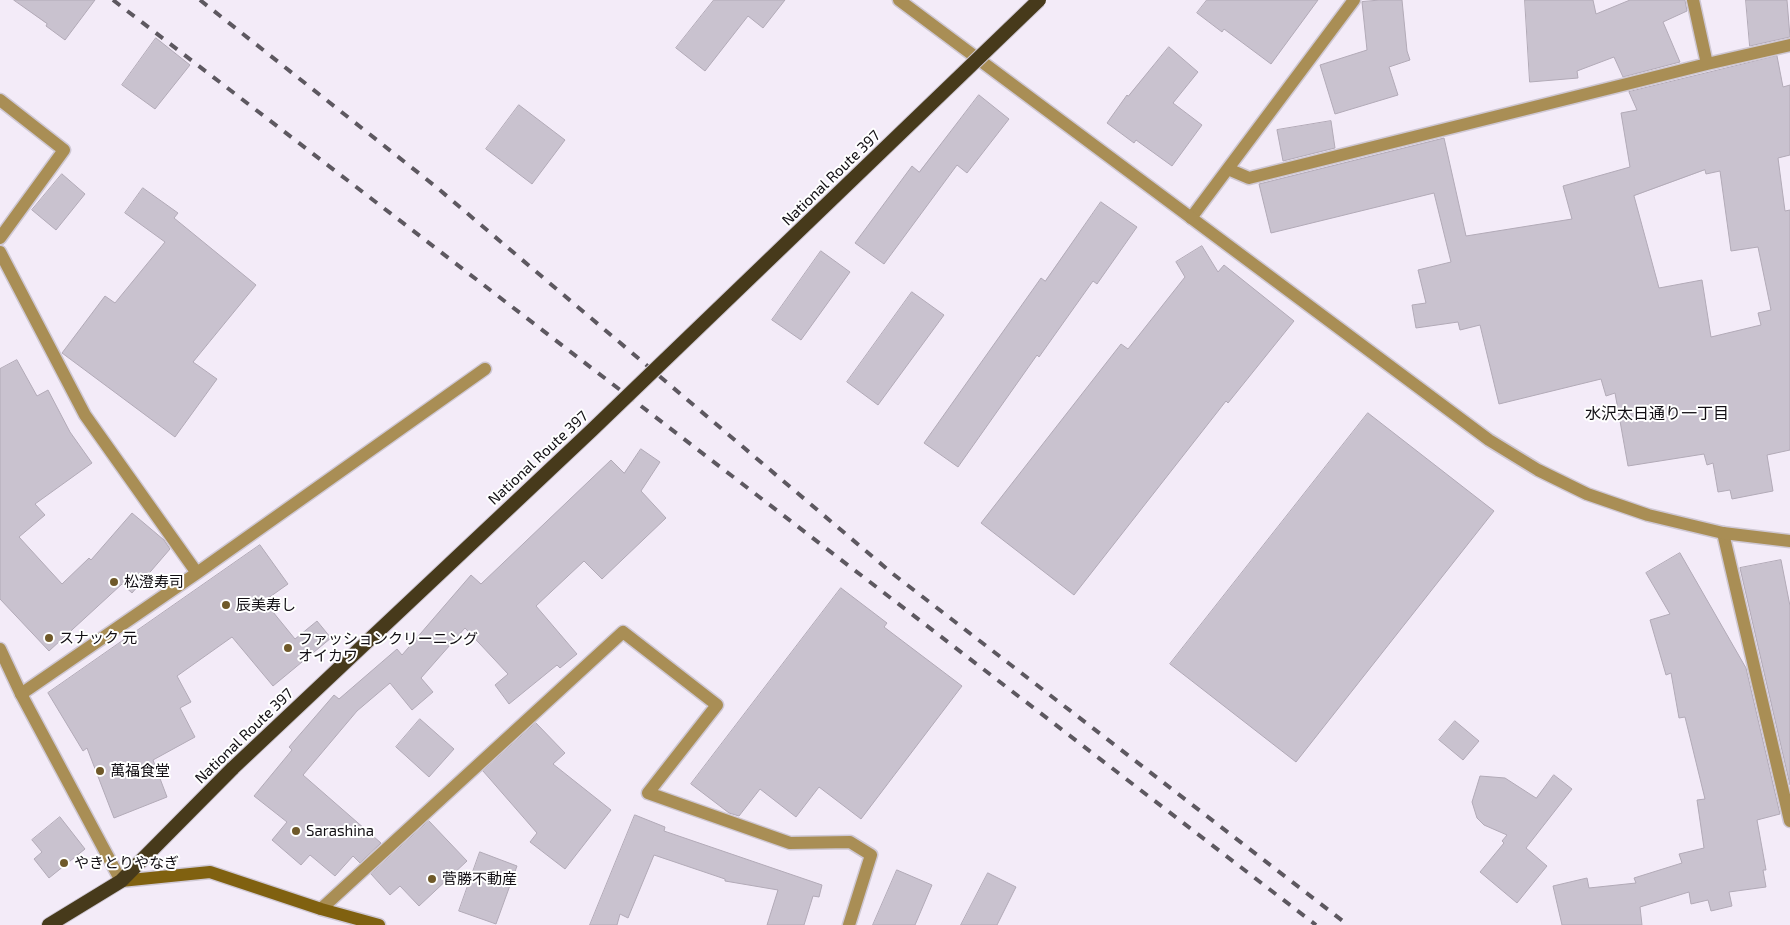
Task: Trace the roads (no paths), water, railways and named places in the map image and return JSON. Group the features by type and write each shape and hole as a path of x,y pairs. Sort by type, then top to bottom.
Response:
{"highway":[{"name":"National Route 397","path":"49,925 121,881 233,768 592,430 1039,0"}],"main road":[{"path":"121,881 210,872 321,909 379,925"}],"street":[{"path":"899,0 1489,440 1538,470 1587,494 1648,515 1723,533 1790,541"},
{"path":"1191,218 1354,0"},
{"path":"1693,0 1708,64"},
{"path":"1228,169 1249,178 1790,45"},
{"path":"0,100 64,150 0,238"},
{"path":"0,252 85,415 197,573"},
{"path":"22,694 197,573 485,369"},
{"path":"1723,533 1790,821"},
{"path":"321,909 623,632 717,705 648,793 790,843 850,842 871,855 849,925"},
{"path":"0,649 121,881"}],"railway":[{"path":"113,0 1316,925"},
{"path":"200,0 435,186 893,574 1348,925"}],"place":[{"name":"松澄寿司","path":"114,582"},
{"name":"辰美寿し","path":"226,605"},
{"name":"スナック 元","path":"49,638"},
{"name":"ファッションクリーニング オイカワ","path":"288,648"},
{"name":"萬福食堂","path":"100,771"},
{"name":"Sarashina","path":"296,831"},
{"name":"やきとりやなぎ","path":"64,863"},
{"name":"菅勝不動産","path":"432,879"}],"district":[{"name":"水沢太日通り一丁目","path":"1657,414"}]}
